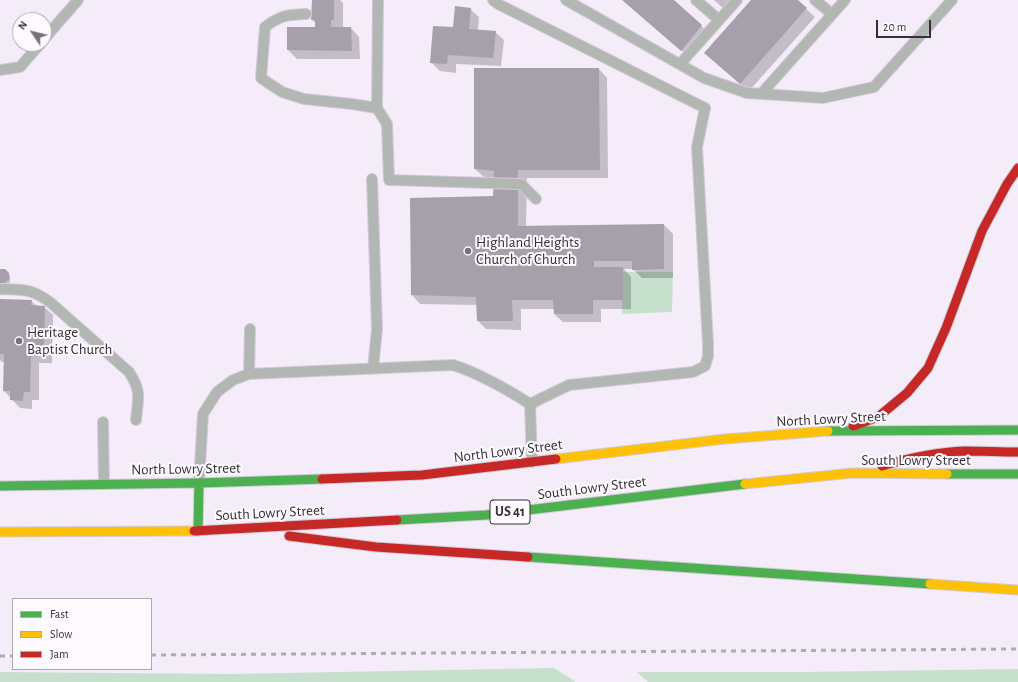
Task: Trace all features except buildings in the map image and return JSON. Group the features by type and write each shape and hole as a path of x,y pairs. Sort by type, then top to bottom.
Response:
{"main road":[{"path":"842,430 878,416 907,393 928,368 946,328 982,231 1007,184 1018,168"},
{"name":"North Lowry Street","path":"0,486 199,483 422,475 725,439 842,430 1018,430"},
{"path":"852,473 877,468 905,459 940,454 964,451 1018,452"},
{"name":"South Lowry Street","path":"0,532 230,529 486,515 778,480 852,473 1018,474"},
{"path":"198,530 199,483"},
{"path":"230,529 376,547 1018,590"}],"lane":[{"path":"52,30 78,0"},
{"path":"378,0 377,108 387,124 388,180 521,184 536,199"},
{"path":"493,0 498,4 705,108 697,148 708,344 708,356 705,366 693,372 569,385 530,404"},
{"path":"568,0 704,78 748,93 822,98 874,87 952,0"},
{"path":"696,0 719,20"},
{"path":"680,64 737,0"},
{"path":"815,0 832,14"},
{"path":"761,94 845,0"},
{"path":"306,14 285,15 265,27 261,78 282,92 304,99 377,108"},
{"path":"0,70 20,67 33,52"},
{"path":"372,179 376,329 373,368"},
{"path":"0,290 26,290 39,294 129,372 136,382 139,392 136,420"},
{"path":"249,374 250,329"},
{"path":"199,483 203,414 217,392 233,380 249,374 453,365 486,378 530,404"},
{"path":"530,404 532,462"},
{"path":"103,422 104,484"}],"green space":[{"path":"623,272 673,272 672,312 622,314"},
{"path":"554,668 576,682 0,682 0,672 230,674"},
{"path":"1018,669 1018,682 648,682 637,672 800,672"}],"railway":[{"path":"152,655 1018,649"},
{"path":"0,656 12,656"}],"traffic: fast":[{"path":"828,431 1018,430"},
{"path":"947,474 1018,474"},
{"path":"0,486 199,483 322,479"},
{"path":"198,531 199,483"},
{"path":"397,520 486,515 745,484"},
{"path":"528,557 930,584"}],"traffic: slow":[{"path":"556,459 725,439 828,431"},
{"path":"745,484 852,473 947,474"},
{"path":"0,532 194,531"},
{"path":"930,584 1018,590"}],"traffic: jam":[{"path":"853,426 878,417 907,393 928,368 946,328 982,231 1007,184 1018,168"},
{"path":"882,466 934,454 965,451 1018,452"},
{"path":"322,479 422,475 556,459"},
{"path":"194,531 397,520"},
{"path":"289,536 376,547 528,557"}],"place":[{"name":"Highland Heights Church of Church","path":"468,251"},
{"name":"Heritage Baptist Church","path":"19,341"}]}
